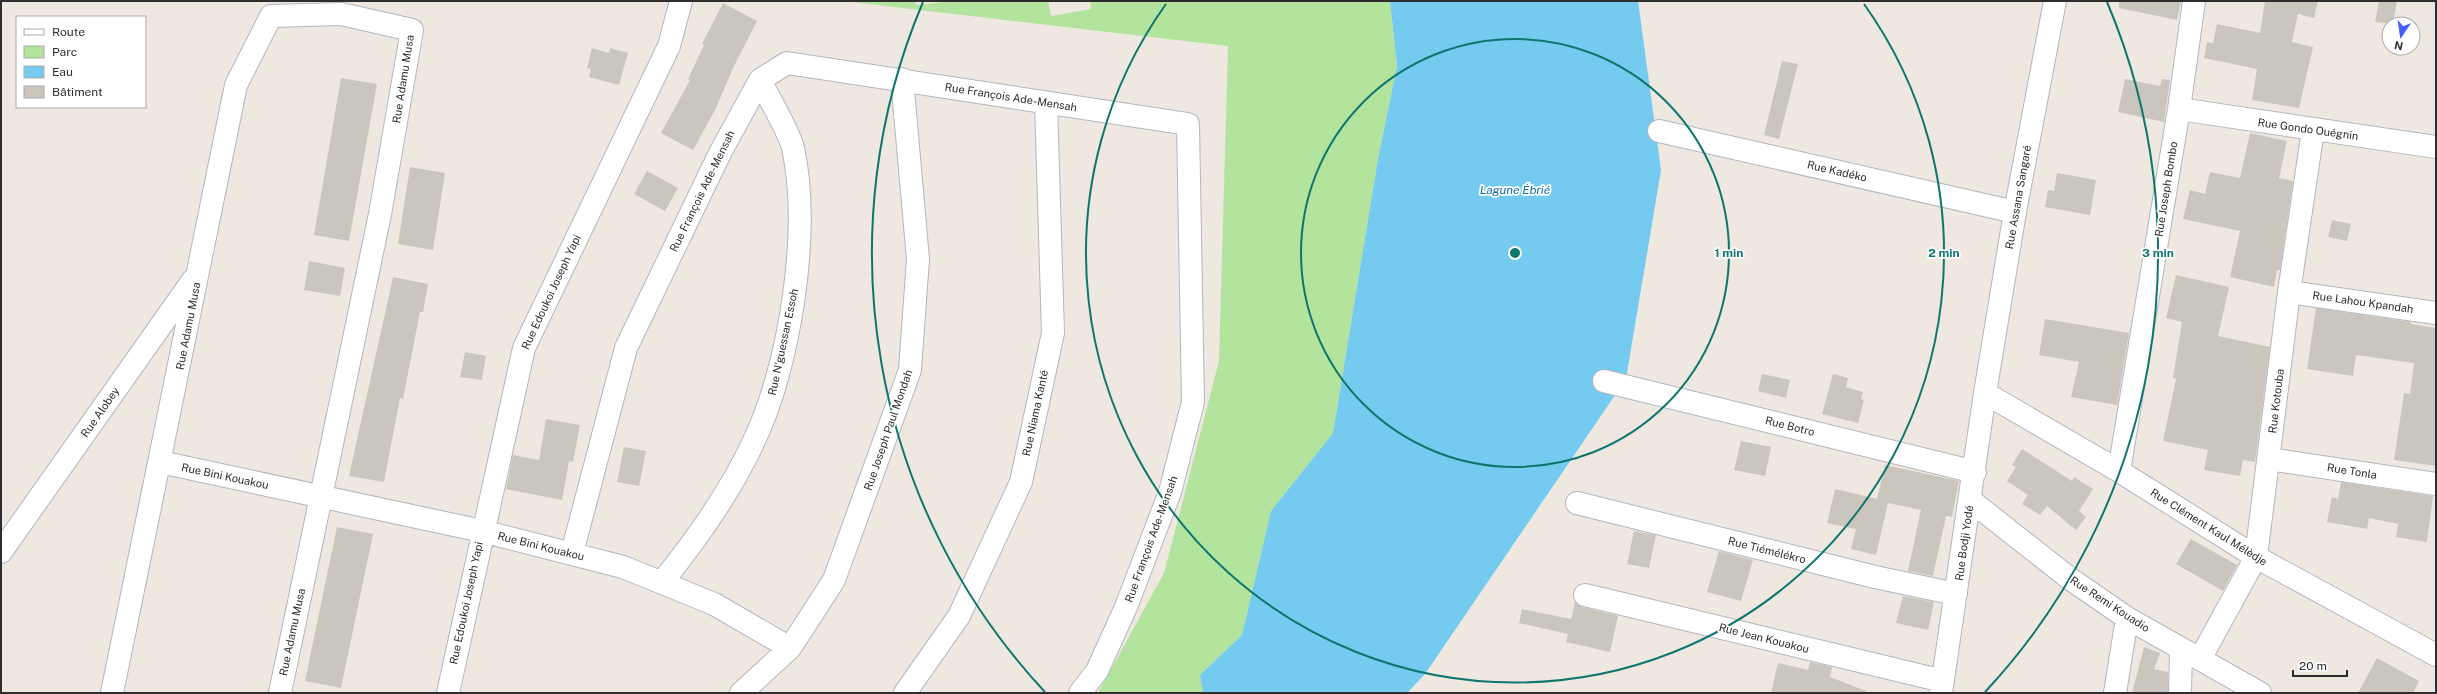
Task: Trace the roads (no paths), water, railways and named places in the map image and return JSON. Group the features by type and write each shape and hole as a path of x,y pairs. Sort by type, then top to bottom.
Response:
{"street":[{"name":"Rue Edoukoi Joseph Yapi","path":"448,693 482,531 524,348 669,46 681,1"},
{"name":"Rue Assana Sangaré","path":"1985,393 2015,212 2054,1"},
{"name":"Rue Joseph Bombo","path":"2119,471 2179,109 2194,1"},
{"name":"Rue Adamu Musa","path":"112,693 236,85 271,16 341,14 412,30 380,214 280,693"},
{"name":"Rue François Ade-Mensah","path":"572,553 626,348 720,153 760,80 786,62 1188,124 1193,402 1170,492 1126,607 1097,670 1080,693"},
{"name":"Rue N'guessan Essoh","path":"662,582 697,539 753,443 769,404 783,350 796,280 801,212 793,146 760,80"},
{"name":"Rue Joseph Paul Mondah","path":"741,693 790,648 834,580 910,370 918,259 902,80"},
{"name":"Rue Niama Kanté","path":"905,693 959,616 1020,482 1053,333 1046,103"},
{"name":"Rue Gondo Ouégnin","path":"2179,109 2436,147"},
{"name":"Rue Kotouba","path":"2190,654 2256,557 2289,292 2313,130"},
{"name":"Rue Kadéko","path":"1659,131 2015,212"},
{"name":"Rue Alobey","path":"1,552 198,272"},
{"name":"Rue Lahou Kpandah","path":"2289,292 2436,313"},
{"name":"Rue Botro","path":"1604,381 1975,472"},
{"name":"Rue Clément Kaul Mélèdje","path":"1985,393 2119,471 2256,557 2436,655"},
{"name":"Rue Bodji Yodé","path":"1942,687 1975,472 1985,393"},
{"name":"Rue Tonla","path":"2269,459 2436,484"},
{"name":"Rue Bini Kouakou","path":"160,462 482,531 623,566 714,604 790,648"},
{"name":"Rue Remi Kouadio","path":"1970,500 2069,578 2127,618 2260,693"},
{"name":"Rue Tiémélékro","path":"1578,502 1875,577 1956,594"},
{"name":"Rue Jean Kouakou","path":"1585,595 1942,687"},
{"path":"2115,693 2127,618"},
{"path":"2180,693 2190,654"}],"water":[{"name":"Lagune Ébrié","path":"1390,1 1638,1 1661,170 1626,379 1425,674 1407,693 1203,693 1200,675 1242,635 1271,511 1333,433 1378,159 1397,66"}]}
